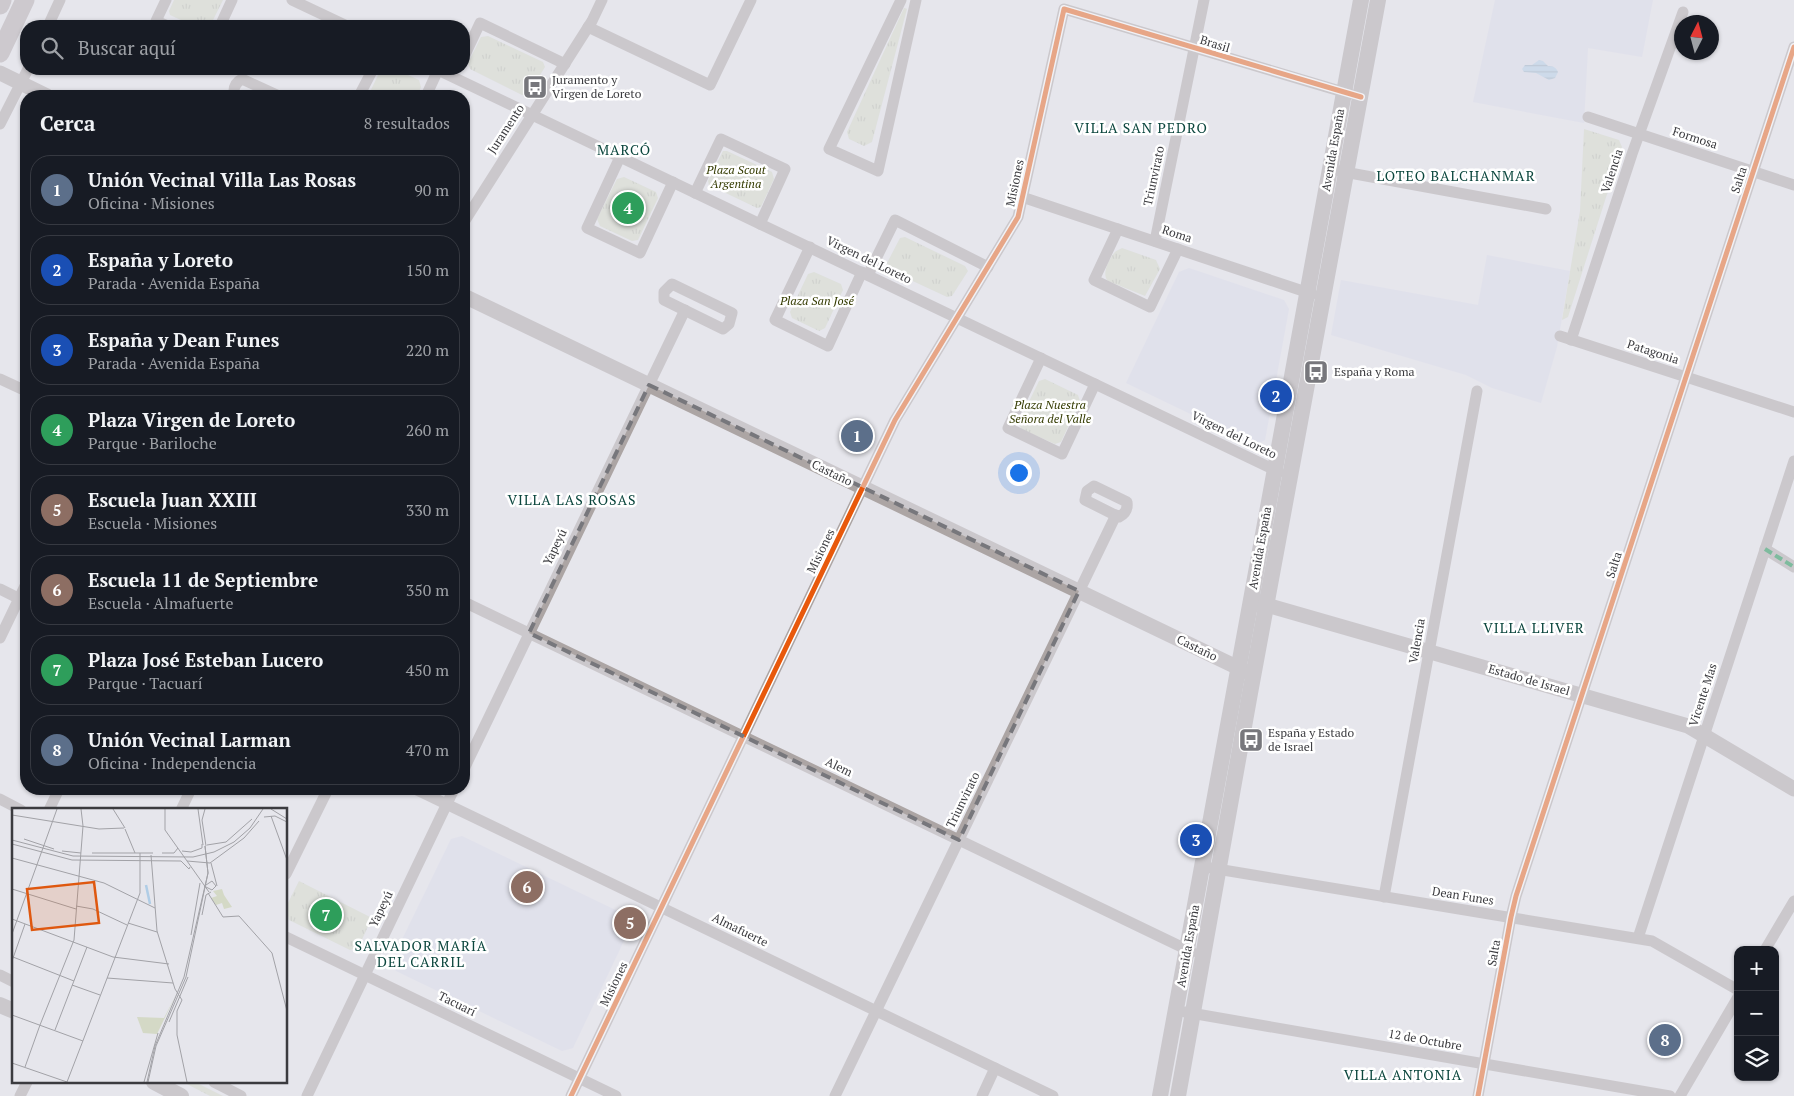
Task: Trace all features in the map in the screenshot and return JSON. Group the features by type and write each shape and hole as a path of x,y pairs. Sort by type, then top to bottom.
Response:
{"main road":[{"path":"0,5 2,0"},
{"path":"0,53 26,0"},
{"name":"Avenida España","path":"1178,1096 1202,957 1210,868 1238,667 1361,0"},
{"name":"Avenida España","path":"1160,1096 1187,949 1210,868 1254,675 1378,0"},
{"path":"0,1004 12,1011"},
{"path":"158,1084 182,1096"}],"street":[{"path":"51,20 60,0"},
{"path":"156,20 166,0"},
{"path":"223,20 232,0"},
{"path":"292,0 334,20"},
{"name":"Juramento","path":"470,213 565,64 602,0"},
{"path":"588,26 710,85 751,0"},
{"path":"900,0 829,149 878,171 916,0"},
{"name":"Triunvirato","path":"1154,241 1204,0"},
{"name":"Brasil","path":"1064,9 1361,97"},
{"name":"Misiones","path":"571,1096 895,420 1018,217 1064,9"},
{"name":"Valencia","path":"1566,338 1683,12"},
{"path":"470,45 480,23 565,64"},
{"name":"Salta","path":"1478,1096 1511,918 1794,48"},
{"path":"0,73 35,90"},
{"path":"0,124 25,75"},
{"path":"362,90 370,75"},
{"path":"428,90 435,75"},
{"name":"Virgen del Loreto","path":"460,75 532,115 1290,477"},
{"path":"234,90 237,82 242,79 266,90"},
{"name":"Formosa","path":"1588,117 1794,185"},
{"path":"695,193 721,139 785,169 760,224"},
{"path":"620,156 587,228 640,253 673,182"},
{"path":"1330,169 1546,209"},
{"name":"Roma","path":"1022,197 1323,297"},
{"path":"810,247 775,320 828,346 894,220 988,266"},
{"path":"1118,229 1094,280 1150,307 1178,248"},
{"path":"672,284 732,313 732,318 723,329 685,310 664,300 664,292 672,284"},
{"name":"Castaño","path":"470,299 1254,675"},
{"name":"Yapeyú","path":"470,756 685,310"},
{"name":"Patagonia","path":"1566,338 1794,412"},
{"path":"1041,358 1008,428 1062,454 1095,384"},
{"path":"0,379 20,389"},
{"name":"Valencia","path":"1384,897 1477,391"},
{"name":"Vicente Mas","path":"1638,938 1794,461"},
{"name":"Triunvirato","path":"835,1096 1116,515"},
{"path":"1765,549 1794,567"},
{"path":"0,589 20,599"},
{"name":"Estado de Israel","path":"1250,600 1688,726 1794,790"},
{"path":"0,638 20,605"},
{"name":"Alem","path":"470,605 1202,957"},
{"path":"49,808 56,795"},
{"path":"182,808 188,795"},
{"path":"288,870 325,795"},
{"name":"Almafuerte","path":"428,795 1053,1096"},
{"name":"Yapeyú","path":"306,1096 451,795"},
{"path":"0,799 18,808"},
{"name":"Dean Funes","path":"1210,868 1652,940 1734,988"},
{"path":"1768,946 1794,901"},
{"name":"Tacuarí","path":"288,939 616,1096"},
{"path":"0,975 12,981"},
{"path":"1680,1096 1734,1004"},
{"name":"12 de Octubre","path":"1176,1010 1670,1096"},
{"path":"982,1096 995,1068"},
{"path":"20,1096 26,1084"},
{"path":"218,1084 241,1096"}],"highlighted area":[{"path":"649,385 1079,591 959,840 529,633"}],"shaded area":[{"path":"1495,0 1653,0 1642,57 1588,48 1584,123 1473,102"},
{"path":"1487,255 1570,271 1557,347 1541,403 1492,388 1466,375 1331,335 1341,280 1478,305"},
{"path":"1189,268 1284,300 1289,309 1265,440 1255,445 1126,383 1179,272"},
{"path":"462,836 628,916 631,926 573,1048 562,1051 396,971 392,960 451,839"}],"green space":[{"path":"174,0 223,0 213,20 181,20 170,15 169,11"},
{"path":"904,8 907,9 872,142 864,146 849,139 847,132"},
{"path":"488,36 543,62 545,67 529,93 522,95 470,69 470,59 481,37"},
{"path":"378,75 408,75 419,80 421,87 420,90 371,90"},
{"path":"1584,129 1619,140 1622,147 1568,317 1562,320 1580,211"},
{"name":"Plaza Scout Argentina","path":"723,151 727,151 772,172 774,179 761,207 757,208 709,185 708,181"},
{"path":"624,177 656,192 658,198 638,240 632,241 600,226 597,219 617,179"},
{"path":"905,237 965,266 968,271 952,296 947,297 889,270 887,263 900,238"},
{"path":"1122,248 1156,260 1160,269 1145,296 1108,281 1106,278 1108,262 1115,252"},
{"name":"Plaza San José","path":"814,272 841,284 843,290 825,328 819,331 792,318 790,312 808,274"},
{"name":"Plaza Nuestra Señora del Valle","path":"1045,379 1078,395 1080,401 1061,442 1055,444 1021,429 1019,422 1039,381"},
{"path":"299,881 372,918 358,948 350,950 289,920 288,903"},
{"path":"187,1084 199,1084 223,1096 210,1096"}],"water":[{"path":"1539,60 1556,69 1558,72 1555,78 1549,80 1536,73 1524,72 1522,69 1525,65 1532,65"}],"marked path":[{"path":"1765,549 1794,567"}],"cycle path":[{"path":"571,1096 895,420 1018,217 1064,9 1361,97"},
{"path":"1478,1096 1516,896 1794,47"}],"place":[{"name":"Juramento y Virgen de Loreto","path":"535,87"},
{"name":"Plaza Virgen de Loreto","path":"628,208"},
{"name":"España y Roma","path":"1316,372"},
{"name":"España y Loreto","path":"1276,396"},
{"name":"Unión Vecinal Villa Las Rosas","path":"857,436"},
{"name":"España y Estado de Israel","path":"1251,740"},
{"name":"España y Dean Funes","path":"1196,840"},
{"name":"Escuela 11 de Septiembre","path":"527,887"},
{"name":"Plaza José Esteban Lucero","path":"326,915"},
{"name":"Escuela Juan XXIII","path":"630,923"},
{"name":"Unión Vecinal Larman","path":"1665,1040"}],"district":[{"name":"VILLA SAN PEDRO","path":"1141,128"},
{"name":"MARCÓ","path":"624,150"},
{"name":"LOTEO BALCHANMAR","path":"1456,176"},
{"name":"VILLA LAS ROSAS","path":"572,500"},
{"name":"VILLA LLIVER","path":"1534,628"},
{"name":"SALVADOR MARÍA DEL CARRIL","path":"421,954"},
{"name":"VILLA ANTONIA","path":"1403,1075"}]}
